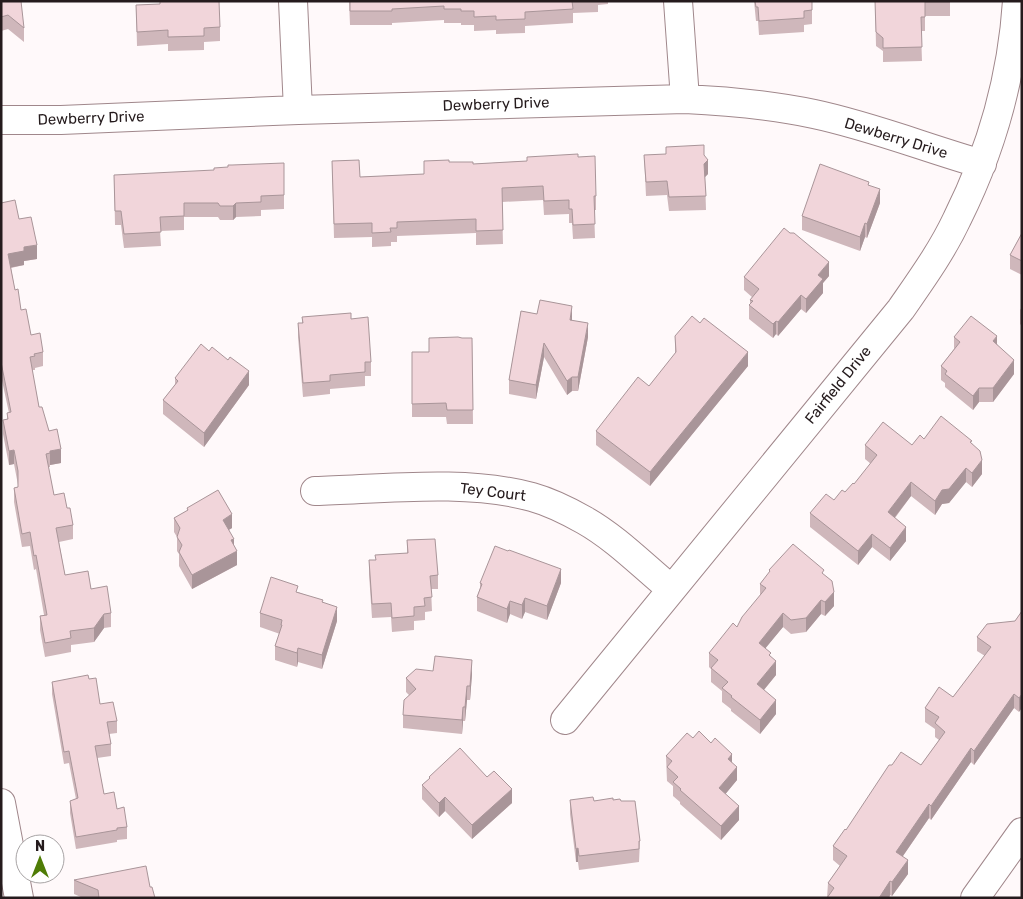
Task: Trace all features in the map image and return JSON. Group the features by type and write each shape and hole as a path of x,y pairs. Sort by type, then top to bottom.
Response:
{"street":[{"path":"293,1 298,110"},
{"path":"678,1 685,99"},
{"name":"Fairfield Drive","path":"566,720 901,309 929,268 957,220 982,164 998,116 1009,75 1017,1"},
{"name":"Dewberry Drive","path":"1,120 61,120 298,110 685,99 745,102 815,114 982,164"},
{"name":"Tey Court","path":"315,491 442,487 474,488 503,491 533,498 586,521 612,539 671,589"},
{"path":"1,802 19,898"},
{"path":"975,898 1022,832"}],"building":[{"path":"1,1 21,1 24,28 8,15 1,17"},
{"path":"160,1 219,1 220,27 204,28 204,36 168,37 168,30 137,32 136,5 160,4"},
{"path":"350,1 572,1 573,9 525,12 525,19 496,20 496,16 474,17 474,11 444,9 444,6 392,9 392,11 350,11"},
{"path":"755,1 812,1 812,10 804,11 804,18 759,21 758,7 756,7"},
{"path":"875,1 950,2 925,2 925,17 921,17 922,47 883,48 883,38 876,32"},
{"path":"704,145 704,155 708,160 704,164 706,196 669,197 667,181 646,182 644,155 666,154 666,147"},
{"path":"578,154 578,157 595,156 595,224 573,225 572,209 569,209 569,200 544,201 543,186 502,188 503,230 476,231 476,219 397,222 397,228 390,228 391,232 372,233 372,223 334,224 332,161 359,160 360,177 424,174 424,161 449,160 449,162 473,162 473,164 527,161 527,157"},
{"path":"284,163 284,195 261,196 261,202 236,203 233,206 220,206 218,203 184,203 184,216 160,217 161,232 124,234 121,211 115,211 114,175 214,170 214,168 228,167 228,165"},
{"path":"820,164 869,182 868,185 880,189 860,237 802,216"},
{"path":"15,200 19,219 31,217 37,245 24,247 24,251 8,254 15,290 18,289 21,310 26,309 31,335 40,333 43,352 30,357 39,407 42,407 49,431 57,429 61,449 50,451 50,453 46,454 54,495 64,493 67,508 70,508 73,525 56,528 65,575 88,571 91,589 107,586 111,613 104,614 94,628 70,631 71,638 45,643 40,616 47,615 36,555 34,556 30,532 22,534 14,488 18,487 18,471 14,450 9,451 3,420 8,419 7,413 11,412 1,362 1,203"},
{"path":"784,228 790,233 794,233 829,262 818,275 823,279 806,299 801,295 778,322 776,321 773,324 749,305 753,301 750,300 759,289 744,277"},
{"path":"1022,233 1022,261 1010,255"},
{"path":"540,300 572,306 570,320 588,323 578,377 572,377 567,381 544,343 536,385 509,380 521,311 537,314"},
{"path":"351,313 351,319 368,317 371,362 365,362 365,372 330,375 330,381 303,383 298,323 303,323 302,317"},
{"path":"692,316 700,323 704,318 748,352 650,472 596,431 638,377 649,386 676,352 675,336"},
{"path":"971,316 997,336 993,341 1014,360 993,388 979,388 973,396 945,374 947,371 941,366 960,342 954,337"},
{"path":"429,338 472,338 473,410 447,410 446,403 412,404 412,352 429,352"},
{"path":"201,344 209,351 212,347 228,360 230,357 249,371 204,433 163,400 178,381 175,378"},
{"path":"941,416 972,441 970,442 980,451 982,460 972,473 966,468 949,489 942,490 935,501 911,482 888,512 906,527 890,548 872,534 858,551 810,513 826,494 834,500 842,490 845,492 854,484 877,455 865,445 883,422 912,445 920,435 924,439"},
{"path":"218,490 232,514 223,520 234,539 231,540 237,551 192,575 179,552 182,545 177,537 180,528 174,518"},
{"path":"435,539 438,575 430,576 432,597 424,598 425,606 414,607 414,616 392,618 391,603 372,604 369,560 376,560 375,555 408,553 407,540"},
{"path":"793,544 824,570 822,573 832,581 834,592 825,602 821,600 806,618 791,620 783,613 759,643 771,653 769,655 776,661 757,684 776,700 760,720 722,688 728,682 711,668 718,660 709,653 733,623 737,627 742,617 766,588 760,584 769,570"},
{"path":"495,546 561,569 547,606 525,598 522,605 510,601 507,609 477,597 482,584 480,583"},
{"path":"271,577 298,586 296,592 323,600 322,602 337,607 322,655 298,648 297,653 275,646 282,620 260,613"},
{"path":"1022,611 1022,694 1019,698 1014,694 974,751 971,748 931,806 929,804 896,852 908,860 892,882 890,881 879,898 827,898 834,888 828,883 847,856 833,846 846,830 889,765 892,765 901,752 921,765 945,732 935,723 939,717 925,708 939,687 953,697 991,647 977,637 987,624 1015,621"},
{"path":"435,656 472,660 470,686 467,686 462,720 403,715 404,700 416,689 406,678 416,669 433,671"},
{"path":"88,675 89,679 96,678 100,704 113,702 117,721 107,722 111,744 95,746 104,794 114,792 117,809 124,807 127,827 76,837 70,801 78,798 69,751 64,752 52,682"},
{"path":"699,731 711,743 715,738 732,754 728,759 737,767 719,788 739,806 721,826 680,790 673,782 678,777 667,767 672,761 666,756 687,733 693,738"},
{"path":"460,748 487,777 494,771 512,789 472,825 445,797 439,803 422,785"},
{"path":"593,797 594,801 613,798 613,800 635,801 640,841 639,849 579,856 578,848 576,849 570,800"},
{"path":"146,866 150,887 152,887 155,898 99,898 98,890 74,880"}]}
